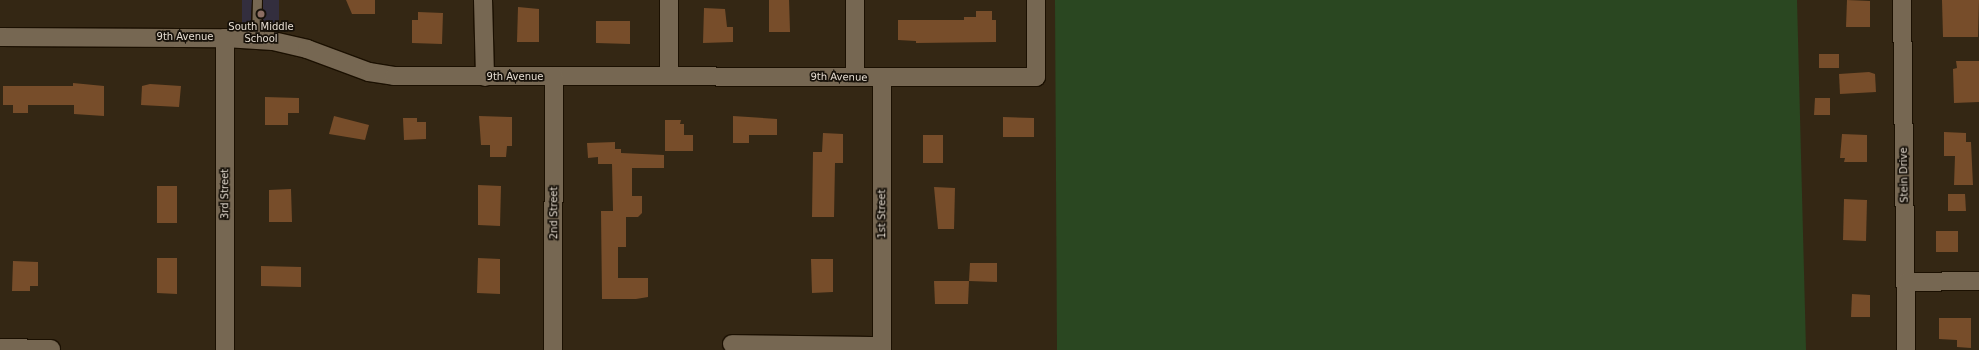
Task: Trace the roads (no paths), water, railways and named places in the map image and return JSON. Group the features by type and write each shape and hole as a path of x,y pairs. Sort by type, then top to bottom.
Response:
{"street":[{"path":"483,0 485,77"},
{"path":"669,0 669,76"},
{"path":"855,0 855,76"},
{"name":"9th Avenue","path":"0,36 225,38 256,40 307,49 368,72 394,76 855,76 882,78 1036,78 1036,0"},
{"name":"Stein Drive","path":"1902,0 1906,350"},
{"name":"3rd Street","path":"225,38 225,350"},
{"name":"2nd Street","path":"553,350 554,76"},
{"name":"1st Street","path":"882,78 882,348"},
{"path":"1906,282 1979,281"},
{"path":"732,344 882,348"},
{"path":"0,348 52,348"}],"lane":[{"path":"256,40 257,0"}],"place":[{"name":"South Middle School","path":"261,14"}]}
